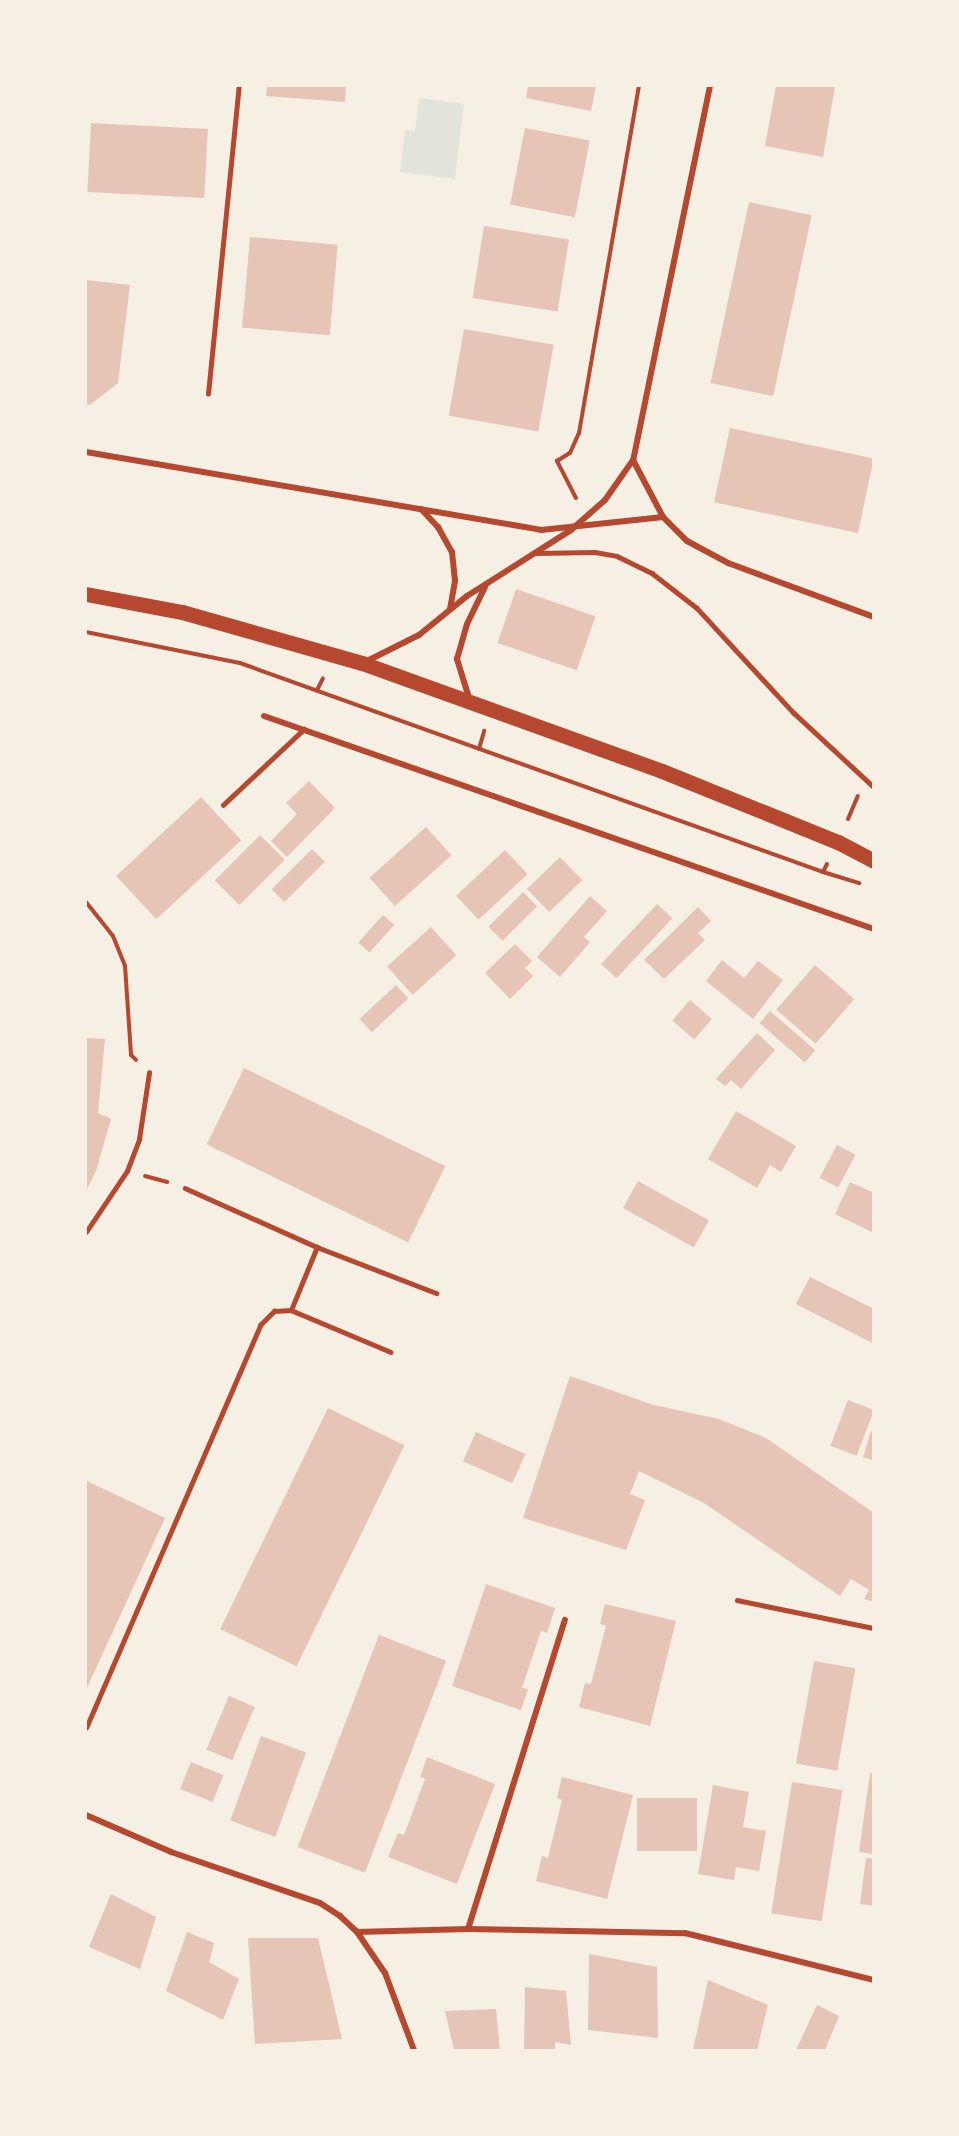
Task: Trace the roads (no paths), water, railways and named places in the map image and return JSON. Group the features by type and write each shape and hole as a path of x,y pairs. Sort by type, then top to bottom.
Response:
{"main road":[{"path":"86,594 182,612 362,663 469,700 754,807 873,861"}],"street":[{"path":"362,663 412,639 450,609 571,530 587,518 614,490 633,460 710,86"},
{"path":"86,452 542,530 571,530 663,517"},
{"path":"633,460 663,517 687,541 728,562 873,617"},
{"path":"420,509 438,527 452,552 455,581 450,609"},
{"path":"469,700 457,659 467,624 486,586"},
{"path":"264,716 873,929"},
{"path":"468,1929 565,1620"},
{"path":"86,1815 171,1852 320,1903 357,1932 385,1973 414,2050"},
{"path":"357,1932 468,1929 685,1933 873,1980"}],"lane":[{"path":"208,394 239,86"},
{"path":"535,553 595,552 627,560 652,573 697,608 794,713 873,787"},
{"path":"223,805 304,729"},
{"path":"86,1232 127,1172 139,1138 149,1073"},
{"path":"185,1188 317,1247 436,1293"},
{"path":"291,1310 317,1247"},
{"path":"86,1728 260,1326 274,1311 291,1310 391,1352"},
{"path":"738,1600 873,1628"}]}
